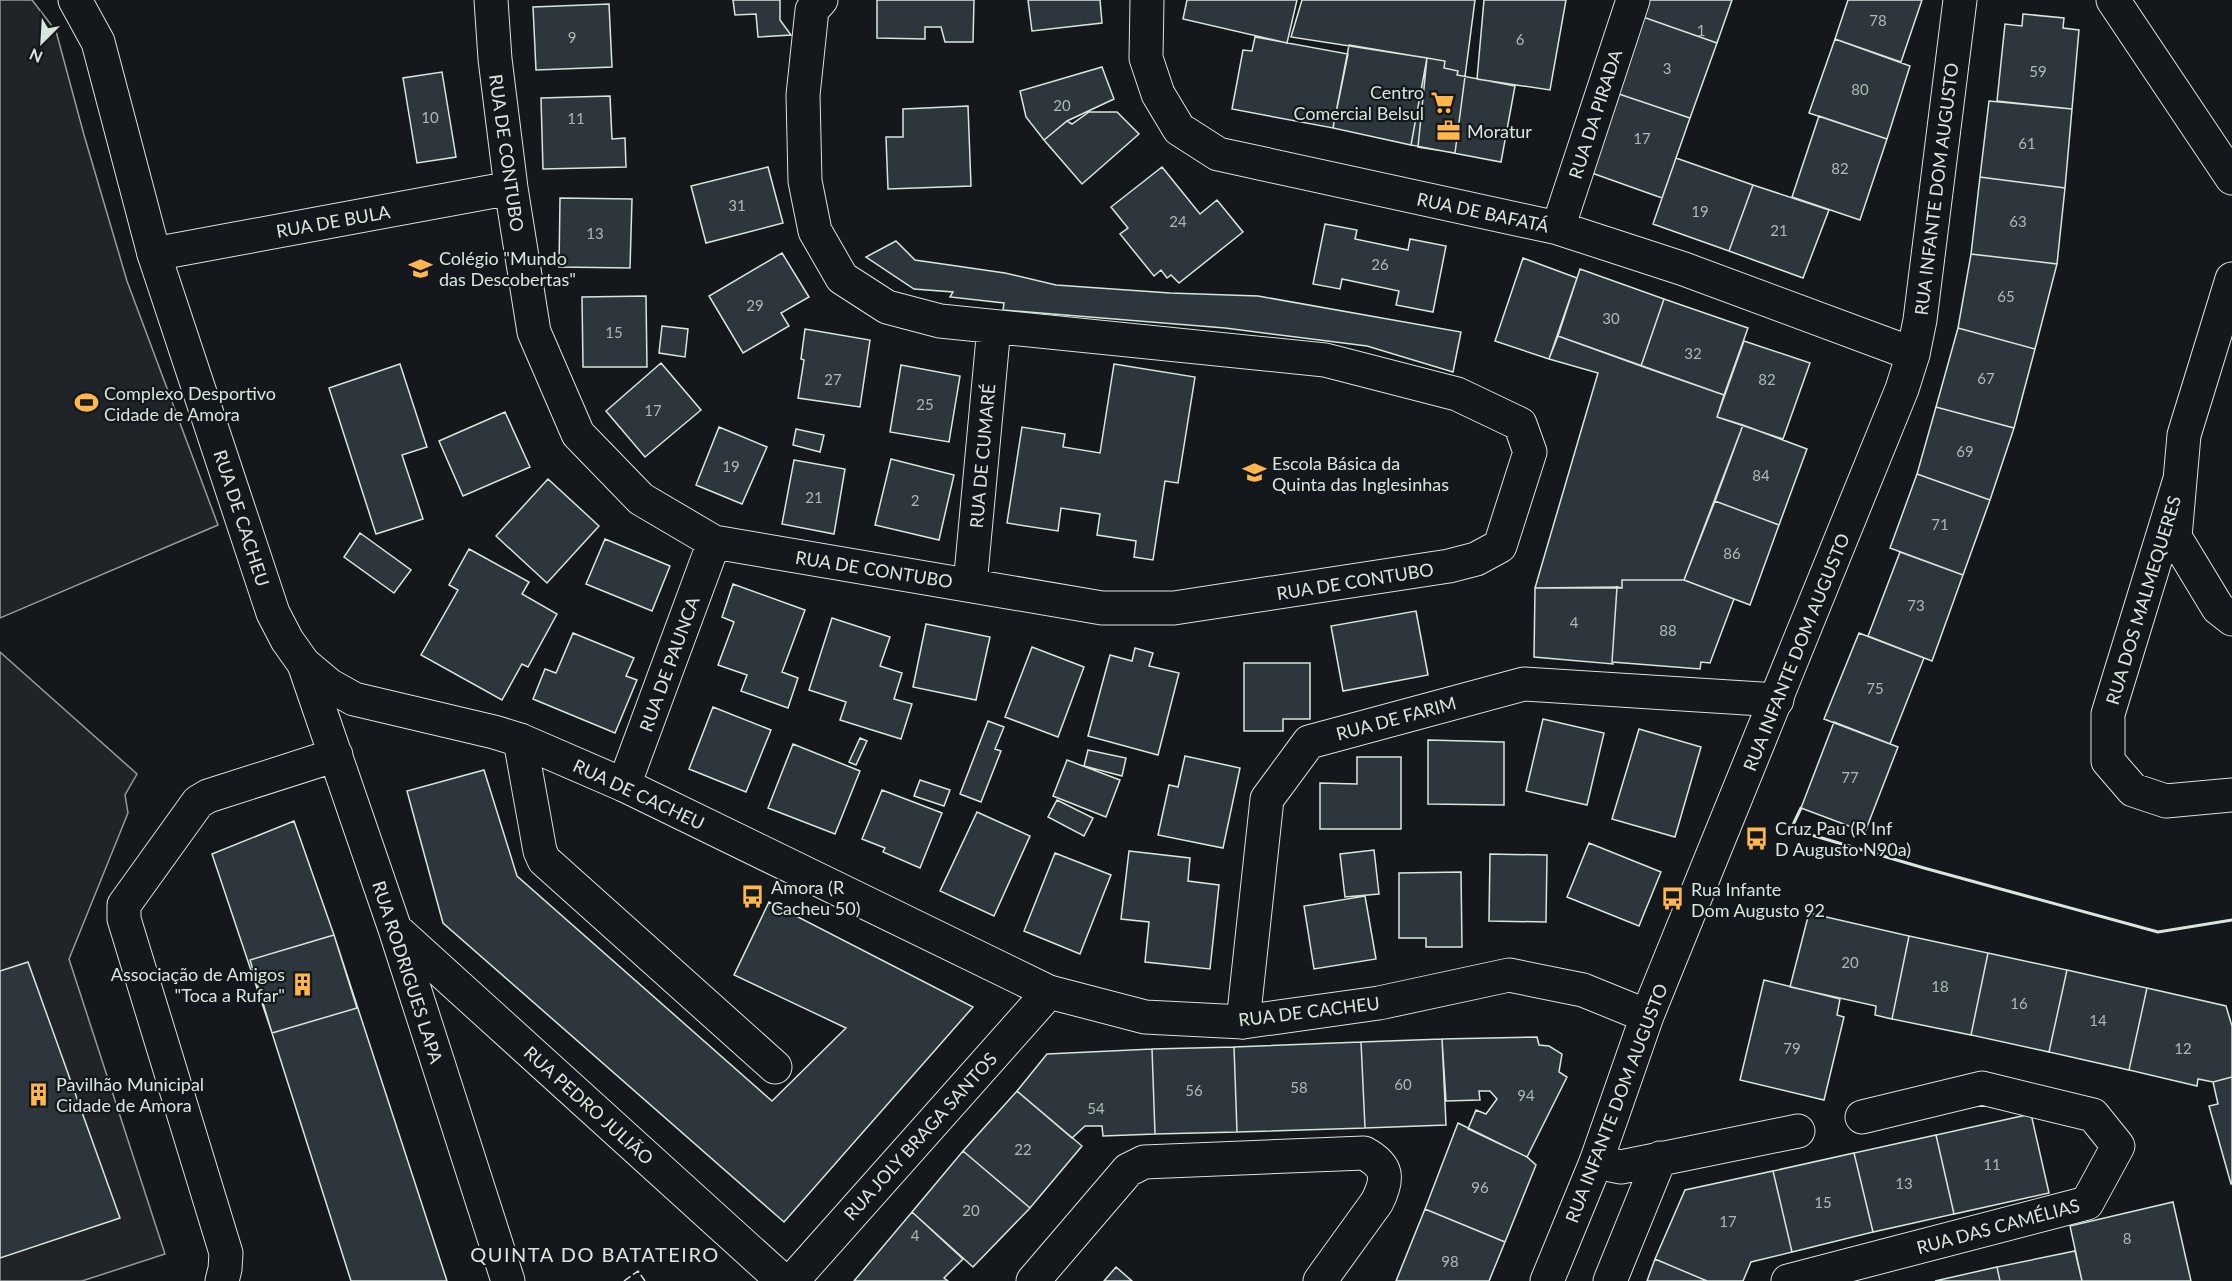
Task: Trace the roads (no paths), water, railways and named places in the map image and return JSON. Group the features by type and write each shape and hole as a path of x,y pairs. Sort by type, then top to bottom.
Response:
{"street":[{"name":"RUA DE CACHEU","path":"75,0 98,42 154,254 273,613 287,640 304,664 329,684 354,699 520,740 624,785 1049,992 1145,1017 1243,1022 1379,1003 1509,975 1583,990 1647,1016"},
{"name":"RUA DE CONTUBO","path":"491,0 495,59 511,188 534,332 578,434 641,499 714,542 1102,608 1174,608 1449,566 1476,559 1500,546 1530,452 1520,424 1457,394 1325,360 940,321 886,307 842,278 815,231 805,181 803,95 813,10 820,0"},
{"name":"RUA DE BAFATÁ","path":"1147,0 1146,58 1158,94 1179,129 1218,154 1558,228 1684,269 1913,354"},
{"name":"RUA DA PIRADA","path":"1558,228 1633,0"},
{"name":"RUA INFANTE DOM AUGUSTO","path":"1547,1281 1596,1162 1647,1016 1902,389 1913,354 1920,320 1960,0"},
{"path":"2113,0 2232,178"},
{"name":"RUA DE BULA","path":"154,254 511,188"},
{"path":"2232,279 2184,435 2175,537 2218,608 2232,619"},
{"name":"RUA DE CUMARÉ","path":"970,585 994,327"},
{"name":"RUA DOS MALMEQUERES","path":"2180,479 2108,714 2108,761 2133,790 2166,801 2232,795"},
{"name":"RUA DE PAUNCA","path":"624,785 714,542"},
{"name":"RUA RODRIGUES LAPA","path":"304,664 395,929 508,1281"},
{"name":"RUA DE FARIM","path":"1243,1022 1267,799 1308,742 1524,684 1777,700"},
{"path":"520,740 540,851 544,860 775,1067"},
{"path":"222,1281 226,1253 124,919 124,905 198,802 208,796 336,755"},
{"name":"RUA PEDRO JULIÃO","path":"395,929 783,1281"},
{"name":"RUA JOLY BRAGA SANTOS","path":"792,1281 1049,992"},
{"name":"RUA DAS CAMÉLIAS","path":"1788,1281 2087,1203 2118,1146 2093,1115 1982,1088 1862,1117"},
{"path":"1596,1162 1621,1167 1798,1131"},
{"path":"1033,1281 1128,1170 1135,1165 1144,1162 1364,1153 1379,1161 1385,1179 1383,1191 1320,1281"},
{"path":"1611,1281 1660,1158"}],"place":[{"name":"Centro Comercial Belsul","path":"1442,102"},
{"name":"Moratur","path":"1449,131"},
{"name":"Colégio \"Mundo das Descobertas\"","path":"421,268"},
{"name":"Complexo Desportivo Cidade de Amora","path":"86,403"},
{"name":"Escola Básica da Quinta das Inglesinhas","path":"1254,473"},
{"name":"Cruz Pau (R Inf D Augusto N90a)","path":"1757,838"},
{"name":"Amora (R Cacheu 50)","path":"753,897"},
{"name":"Rua Infante Dom Augusto 92","path":"1673,899"},
{"name":"Associação de Amigos \"Toca a Rufar\"","path":"303,984"},
{"name":"Pavilhão Municipal Cidade de Amora","path":"38,1094"}],"district":[{"name":"QUINTA DO BATATEIRO","path":"595,1254"}]}
